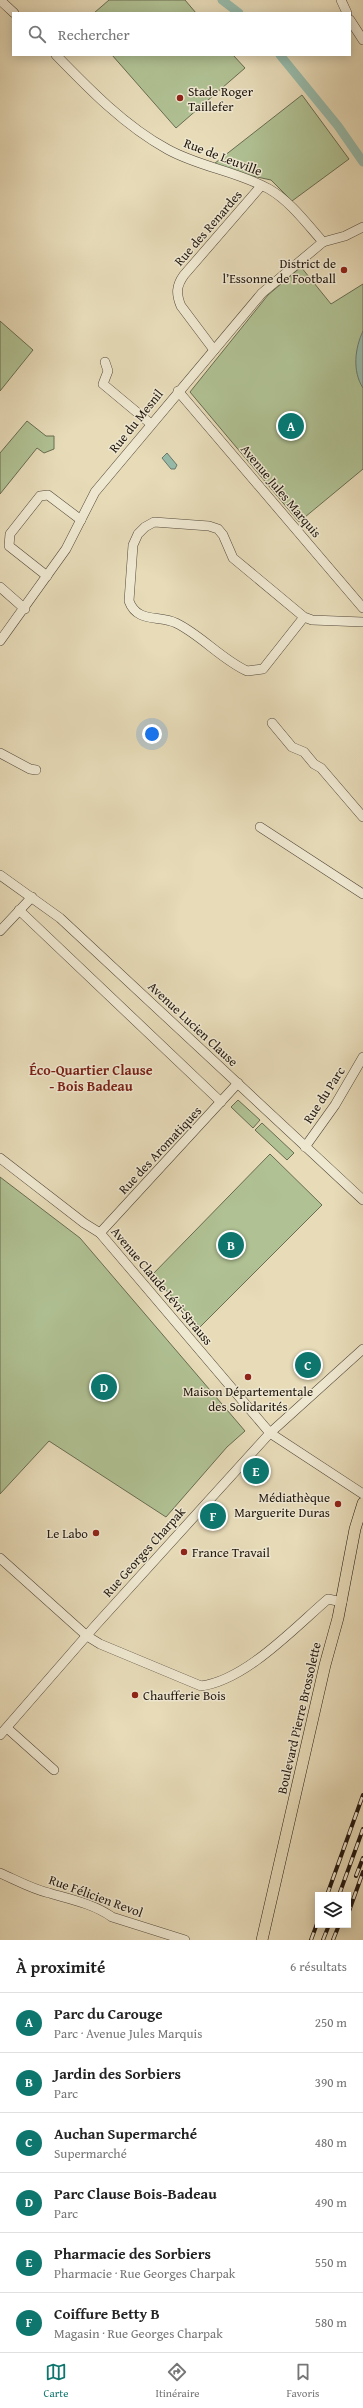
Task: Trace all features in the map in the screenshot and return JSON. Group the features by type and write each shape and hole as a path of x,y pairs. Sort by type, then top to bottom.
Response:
{"main road":[{"name":"Boulevard Pierre Brossolette","path":"262,1940 325,1665 342,1602 352,1542 363,1503"}],"street":[{"path":"0,0 13,12"},
{"path":"341,0 347,12"},
{"path":"351,22 363,40"},
{"name":"Rue de Leuville","path":"57,56 112,108 165,148 199,164 269,189 288,205 323,242"},
{"name":"Rue des Renardes","path":"214,350 181,306 177,298 178,287 184,275 261,186"},
{"path":"323,242 345,236 363,227"},
{"name":"Rue du Mesnil","path":"0,641 66,549 95,492 178,391 262,293 323,242"},
{"path":"105,362 108,371 103,384 151,424"},
{"name":"Avenue Jules Marquis","path":"178,391 363,608"},
{"path":"47,576 10,546 10,534 40,496 44,495 48,495 81,520"},
{"path":"304,617 263,669 247,671 177,624 140,615 132,609 129,601 133,545 138,534 154,522 209,526 218,529 223,535 233,558 304,617 312,620 363,622"},
{"path":"0,586 25,608"},
{"path":"272,724 292,747 304,752 314,764 321,768 363,817"},
{"path":"0,753 30,769 36,770"},
{"path":"260,827 363,894"},
{"name":"Avenue Lucien Clause","path":"0,875 32,897 88,944 363,1200"},
{"path":"0,931 32,897"},
{"path":"20,910 221,1102"},
{"name":"Rue du Parc","path":"305,1147 336,1105 363,1057"},
{"name":"Rue des Aromatiques","path":"100,1233 238,1083"},
{"name":"Avenue Claude Lévi-Strauss","path":"0,1158 84,1223 100,1233 270,1433 363,1494"},
{"name":"Rue Georges Charpak","path":"0,1735 270,1433 363,1349"},
{"path":"0,1558 87,1636 100,1644 200,1686 212,1685 244,1667 271,1648 328,1599 342,1602"},
{"path":"7,1728 54,1770"},
{"name":"Rue Félicien Revol","path":"0,1873 49,1893 60,1895 105,1911 112,1917 185,1940"}],"shaded area":[{"path":"109,0 185,0 195,12 95,12"},
{"name":"Stade Roger Taillefer","path":"113,56 234,56 245,68 176,128"},
{"path":"302,95 349,159 292,201 271,180 210,167"},
{"path":"301,267 331,304 363,284 363,469 299,522 190,392 268,295"},
{"path":"0,321 33,350 0,391"},
{"path":"363,331 363,388 357,374 356,360 358,345"},
{"path":"27,421 46,436 54,436 54,449 44,453 37,448 0,494 0,453"},
{"path":"167,453 177,465 175,469 171,469 162,458"},
{"path":"238,1100 260,1120 253,1128 231,1107"},
{"path":"262,1123 294,1153 287,1160 255,1130"},
{"path":"270,1154 322,1205 200,1327 152,1275"},
{"path":"0,1177 80,1238 245,1431 227,1447 166,1517 49,1441 0,1494"}],"waterway":[{"path":"222,0 238,12"},
{"path":"281,56 338,126 363,162"}],"railway":[{"path":"328,1892 363,1795"},
{"path":"340,1892 363,1829"},
{"path":"356,1876 363,1858"},
{"path":"351,1906 363,1872"},
{"path":"311,1940 315,1928"},
{"path":"323,1940 328,1928"},
{"path":"333,1940 338,1928"}],"place":[{"name":"Stade Roger Taillefer","path":"180,98"},
{"name":"District de l’Essonne de Football","path":"344,270"},
{"name":"Parc du Carouge","path":"291,426"},
{"name":"Jardin des Sorbiers","path":"231,1245"},
{"name":"Auchan Supermarché","path":"308,1365"},
{"name":"Maison Départementale des Solidarités","path":"248,1377"},
{"name":"Parc Clause Bois-Badeau","path":"104,1387"},
{"name":"Pharmacie des Sorbiers","path":"256,1471"},
{"name":"Médiathèque Marguerite Duras","path":"338,1504"},
{"name":"Coiffure Betty B","path":"213,1516"},
{"name":"Le Labo","path":"96,1533"},
{"name":"France Travail","path":"184,1552"},
{"name":"Chaufferie Bois","path":"135,1695"}],"district":[{"name":"Éco-Quartier Clause - Bois Badeau","path":"91,1078"}]}
